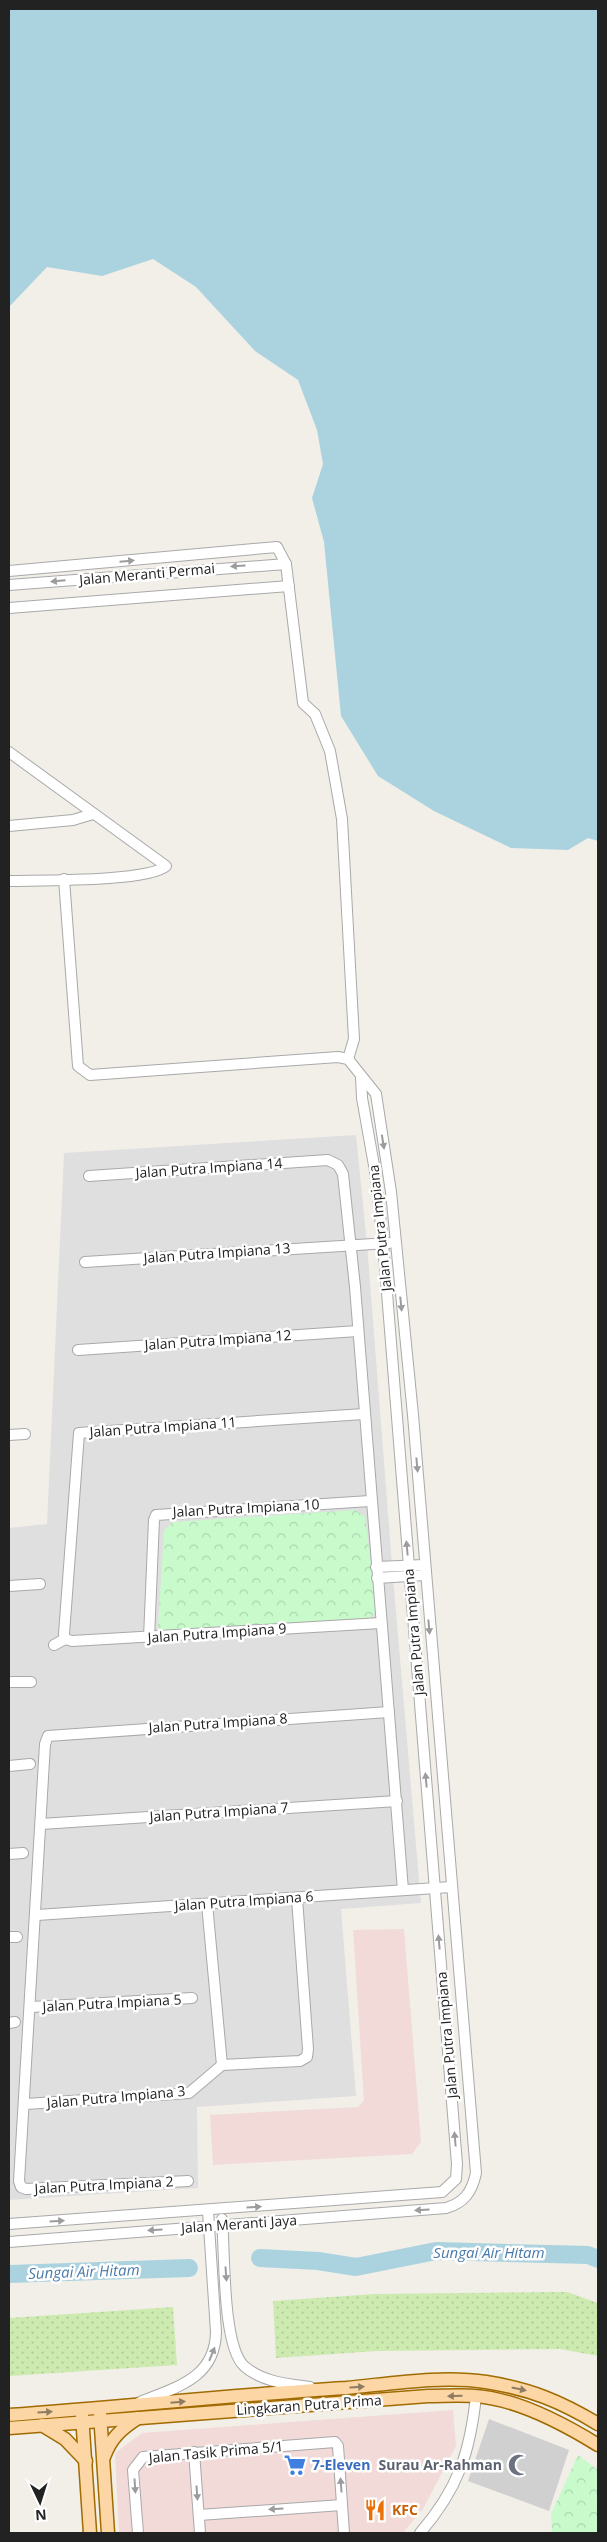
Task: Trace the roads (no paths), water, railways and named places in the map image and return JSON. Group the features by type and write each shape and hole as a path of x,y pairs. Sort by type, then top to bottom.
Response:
{"main road":[{"name":"Lingkaran Putra Prima","path":"101,2415 130,2406 326,2389 429,2382 484,2382 525,2390 561,2402 598,2424"},
{"name":"Lingkaran Putra Prima","path":"9,2415 101,2415 138,2418 428,2396 476,2396 522,2407 554,2420 598,2446"},
{"path":"101,2415 108,2533"},
{"name":"Lingkaran Putra Prima","path":"9,2428 42,2425 82,2416"},
{"path":"82,2416 90,2533"},
{"path":"103,2460 108,2444 116,2434 138,2418"},
{"path":"42,2425 65,2439 86,2461"}],"street":[{"name":"Jalan Meranti Permai","path":"9,570 277,547 286,564 9,586"},
{"path":"286,564 303,703 315,714 330,751 342,819 354,1039 348,1059"},
{"path":"9,608 289,586"},
{"path":"9,752 166,866 157,872 134,876 9,881"},
{"path":"9,826 72,820 93,814"},
{"path":"64,879 78,1066 83,1071 90,1075 338,1057 348,1059 361,1077"},
{"name":"Jalan Putra Impiana","path":"361,1077 376,1094 390,1184 396,1242 476,2173 474,2185 466,2196"},
{"name":"Jalan Putra Impiana","path":"361,1077 362,1098 375,1171 382,1243 435,1888 457,2164 456,2179 451,2186"},
{"name":"Jalan Putra Impiana 14","path":"89,1176 328,1160 338,1164 343,1174 349,1244"},
{"name":"Jalan Putra Impiana 13","path":"85,1262 396,1242"},
{"path":"349,1244 358,1331 370,1501 397,1801 403,1890"},
{"name":"Jalan Putra Impiana 12","path":"78,1350 358,1331"},
{"name":"Jalan Putra Impiana 11","path":"65,1639 64,1624 79,1433 364,1414"},
{"path":"9,1435 25,1434"},
{"name":"Jalan Putra Impiana 10","path":"148,1638 154,1520 156,1514 370,1501"},
{"path":"377,1573 424,1570"},
{"path":"9,1586 40,1584"},
{"name":"Jalan Putra Impiana 9","path":"65,1639 72,1641 148,1638 381,1623"},
{"path":"54,1645 65,1639"},
{"path":"13,1681 31,1682"},
{"name":"Jalan Putra Impiana 8","path":"41,1824 45,1744 48,1736 389,1712"},
{"path":"9,1766 30,1764"},
{"name":"Jalan Putra Impiana 7","path":"41,1824 397,1801"},
{"path":"26,2104 41,1824"},
{"path":"9,1854 23,1853"},
{"name":"Jalan Putra Impiana 6","path":"37,1915 451,1886"},
{"path":"207,1904 222,2066 300,2061 307,2057 308,2049 297,1898"},
{"name":"Jalan Putra Impiana 5","path":"31,2007 192,1998"},
{"name":"Jalan Putra Impiana 3","path":"26,2104 189,2093 222,2066"},
{"name":"Jalan Putra Impiana 2","path":"26,2104 20,2181 21,2187 26,2190 188,2181"},
{"name":"Jalan Meranti Jaya","path":"9,2224 442,2192 451,2186"},
{"name":"Jalan Meranti Jaya","path":"9,2242 446,2208 458,2205 466,2196"},
{"path":"221,2209 230,2330 237,2356 249,2370 263,2377 282,2383 326,2389"},
{"path":"130,2406 186,2382 200,2373 210,2360 216,2344 216,2332 208,2210"},
{"path":"420,2533 448,2494 457,2475 472,2437 476,2396"},
{"name":"Jalan Tasik Prima 5/1","path":"138,2533 135,2466 147,2456 335,2442 338,2446 344,2533"},
{"path":"194,2452 200,2533"},
{"path":"199,2515 342,2505"}],"water":[{"path":"9,9 598,9 598,841 588,838 568,850 511,848 434,811 378,776 341,716 324,542 312,498 323,464 317,430 298,380 255,351 196,287 153,259 102,276 47,267 9,307"}],"waterway":[{"name":"Sungai Air Hitam","path":"260,2258 318,2261 356,2267 436,2251 588,2255 598,2259"},
{"name":"Sungai Air Hitam","path":"9,2274 189,2268"}],"place":[{"name":"7-Eleven","path":"295,2465"},
{"name":"Surau Ar-Rahman","path":"519,2465"},
{"name":"KFC","path":"375,2510"}]}
